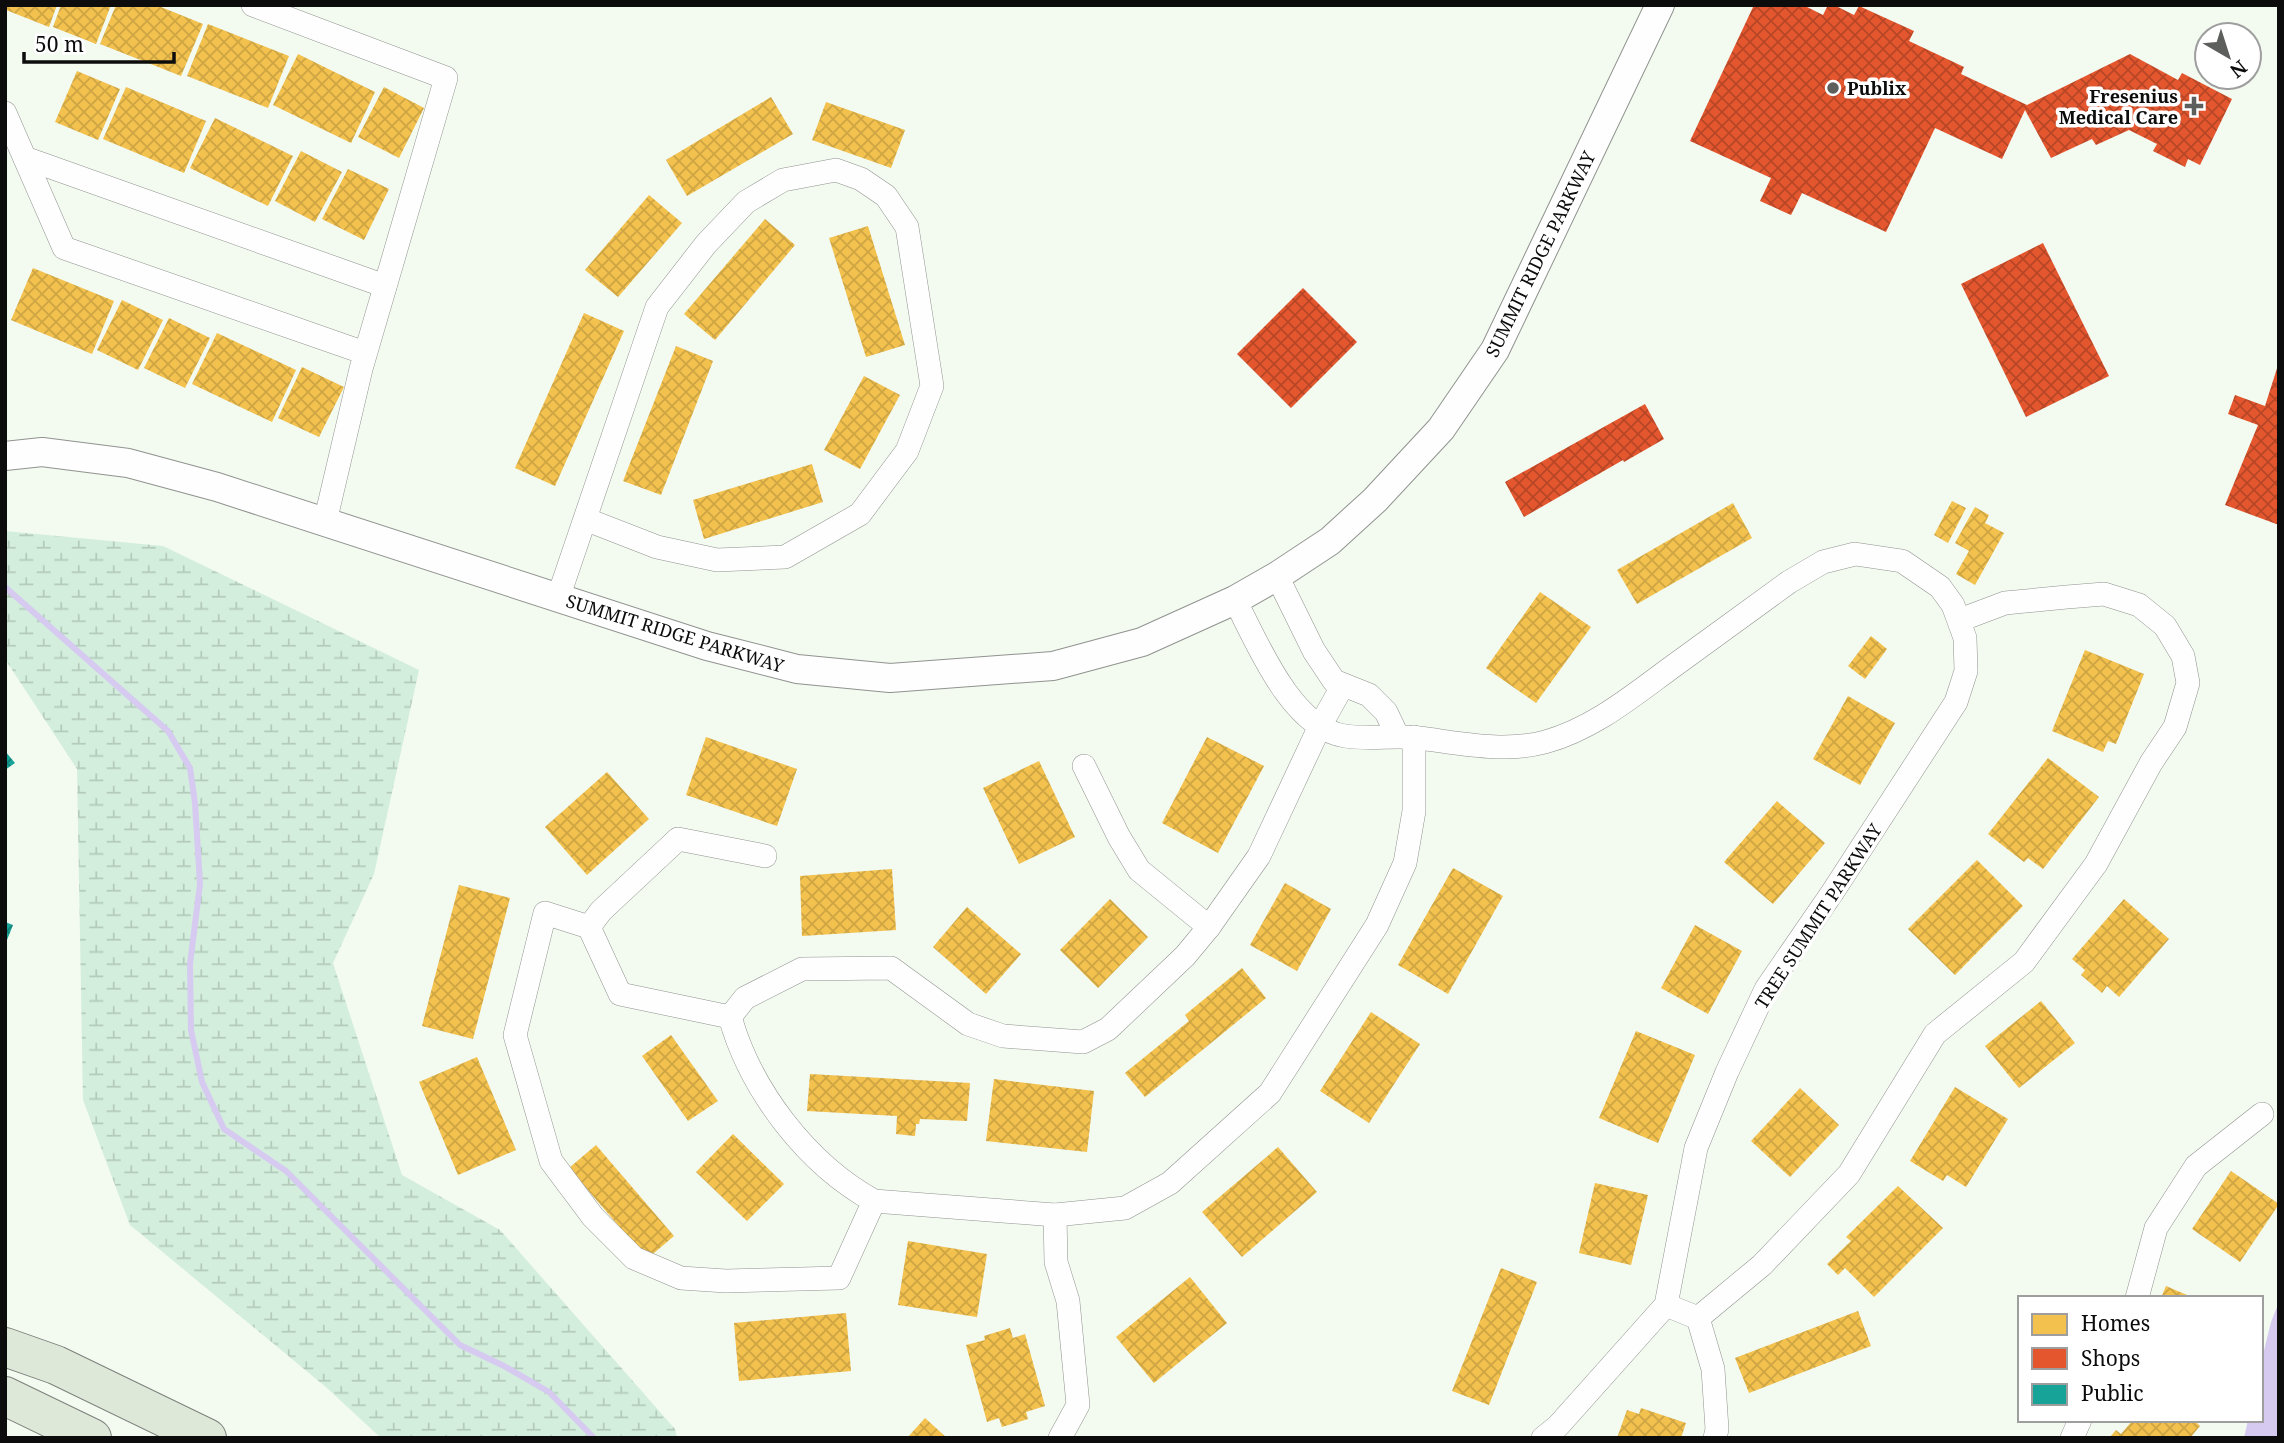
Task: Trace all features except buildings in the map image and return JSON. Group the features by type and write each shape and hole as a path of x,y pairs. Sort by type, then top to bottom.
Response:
{"highway":[{"path":"5,1347 55,1365 207,1438"},
{"path":"5,1396 92,1438"}],"street":[{"path":"253,5 446,78 365,353 325,522"},
{"name":"SUMMIT RIDGE PARKWAY","path":"5,456 42,452 128,463 217,487 707,646 797,670 890,677 1053,666 1142,642 1235,600 1329,541 1375,500 1441,429 1495,350 1660,5"},
{"path":"5,113 64,248 365,353"},
{"path":"25,158 385,286"},
{"path":"558,598 657,307 706,244 746,202 783,180 836,170 861,178 886,196 907,227 932,386 908,451 860,514 785,556 716,560 657,547 585,519"},
{"name":"TREE SUMMIT PARKWAY","path":"1235,600 1276,678 1303,713 1320,726 1341,736 1372,739 1406,736 1500,748 1545,742 1593,723 1789,582 1823,562 1855,554 1902,561 1940,587 1952,604 1965,638 1966,671 1956,702 1766,989 1727,1072 1696,1148 1666,1306"},
{"path":"730,1017 738,1045 749,1066 787,1124 814,1156 848,1187 874,1201 1055,1216 1125,1208 1170,1183 1270,1093 1377,925 1405,863 1414,811 1406,736 1369,695 1334,681 1314,651 1277,576"},
{"path":"1698,1318 1762,1265 1849,1174 1935,1034 2024,962 2096,864 2151,763 2175,727 2188,684 2183,656 2165,626 2139,605 2104,594 2079,596 2005,603 1960,620"},
{"path":"730,1017 745,998 802,969 891,968 968,1024 1003,1036 1083,1042 1108,1029 1185,956 1259,856 1320,726 1343,685"},
{"path":"1084,766 1119,837 1139,870 1209,927"},
{"path":"589,927 601,911 678,839 765,856"},
{"path":"730,1017 620,994 589,927 545,913 515,1035 551,1161 593,1217 634,1258 681,1278 726,1281 839,1278 874,1201"},
{"path":"2138,1296 2156,1228 2196,1166 2262,1114"},
{"path":"1055,1216 1056,1262 1068,1301 1078,1405 1060,1438"},
{"path":"1543,1438 1558,1426 1666,1306 1698,1318"},
{"path":"1698,1318 1713,1369 1717,1429 1715,1438"},
{"path":"2072,1438 2079,1422"}],"green space":[{"path":"5,531 163,546 419,670 374,874 333,963 402,1175 500,1230 675,1429 677,1438 381,1438 327,1388 130,1225 83,1100 77,769 5,659"}],"shaded area":[{"path":"2279,1302 2279,1438 2244,1438 2248,1422 2263,1422 2263,1355"}],"waterway":[{"path":"5,587 168,731 190,768 200,884 190,964 191,1030 202,1082 224,1129 286,1171 460,1345 549,1392 594,1438"}],"place":[{"name":"Publix","path":"1833,88"},
{"name":"Fresenius Medical Care","path":"2194,106"}]}
